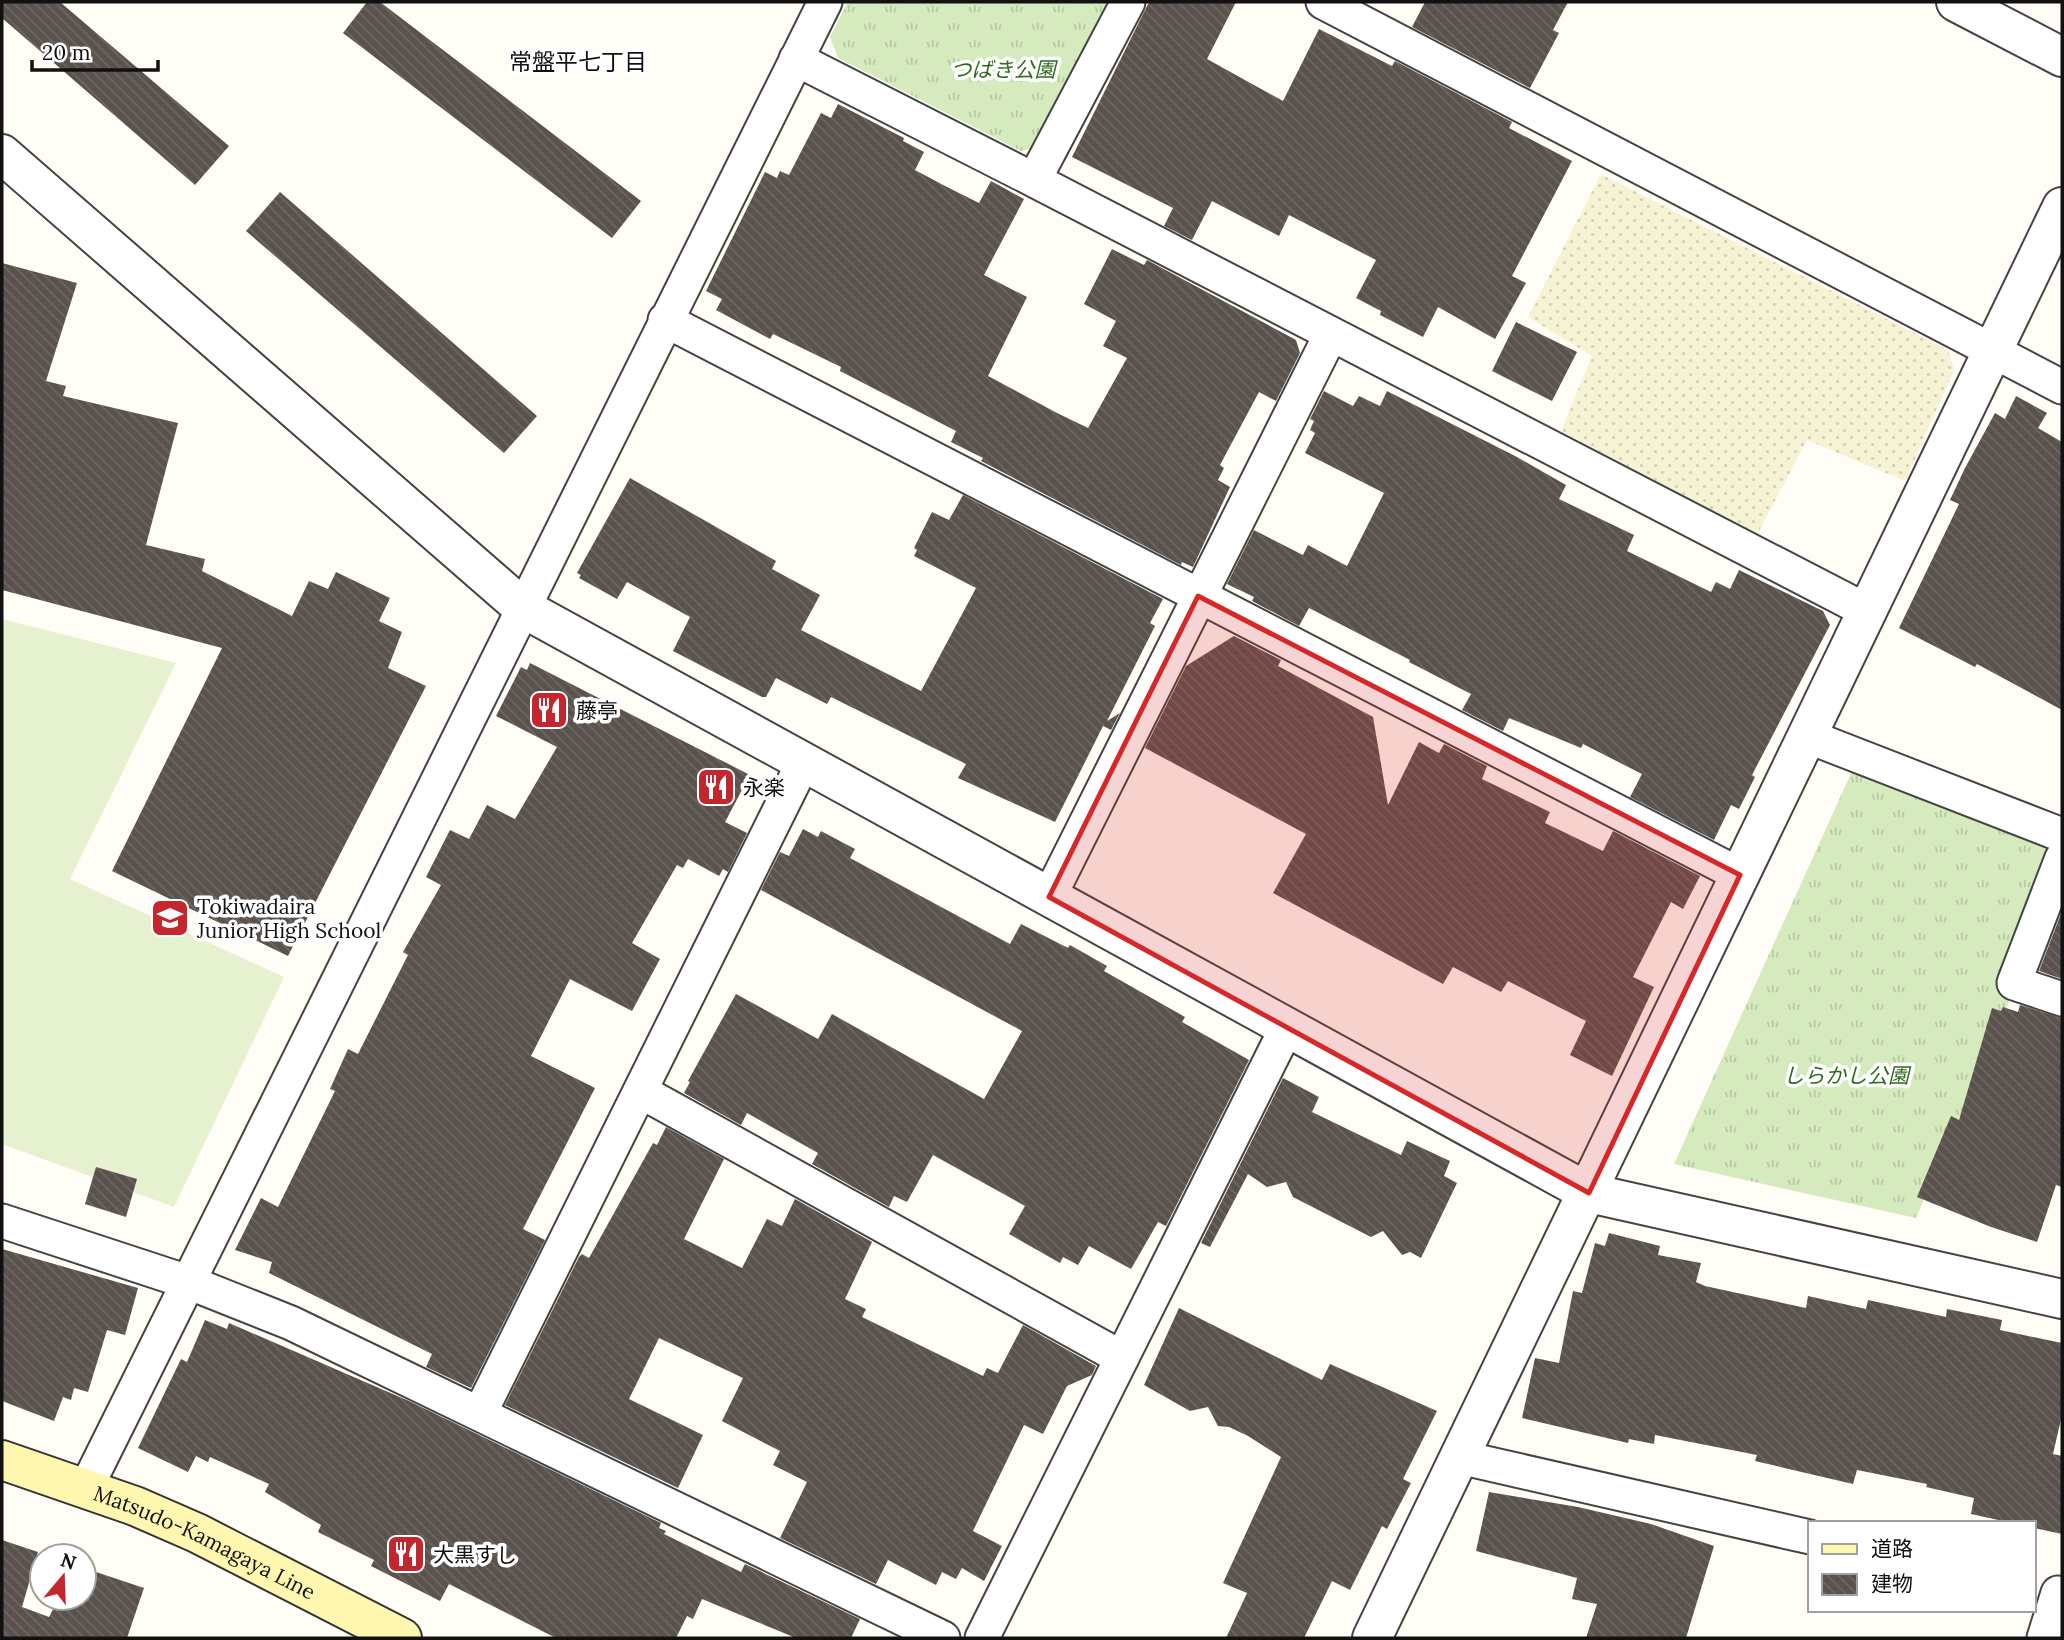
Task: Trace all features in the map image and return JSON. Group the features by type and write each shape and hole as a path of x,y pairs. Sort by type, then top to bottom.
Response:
{"main road":[{"name":"Matsudo-Kamagaya Line","path":"2,1460 86,1488 197,1533 402,1638"}],"street":[{"path":"86,1488 825,2"},
{"path":"1034,180 1128,2"},
{"path":"1323,2 2062,387"},
{"path":"1956,2 2062,57"},
{"path":"796,59 1867,611"},
{"path":"2,153 523,608 1589,1193 2062,1299"},
{"path":"1372,1638 1589,1193 2062,207"},
{"path":"666,320 1740,875"},
{"path":"1049,897 1331,334"},
{"path":"1807,736 2062,835"},
{"path":"480,1413 804,761"},
{"path":"2062,858 2014,983 2062,999"},
{"path":"982,1638 1286,1029"},
{"path":"639,1091 1122,1357"},
{"path":"2,1222 188,1282 291,1323 943,1638"},
{"path":"1459,1457 1808,1537"},
{"path":"2044,1638 2051,1591"}],"highlighted area":[{"path":"1198,596 1740,875 1589,1193 1049,897"}],"shaded area":[{"path":"1601,174 1948,350 1954,370 1905,481 1807,440 1757,535 1561,431 1592,356 1528,317"}],"green space":[{"name":"つばき公園","path":"848,2 1112,2 1037,147 1021,151 838,58 830,37"},
{"path":"2,619 176,663 70,879 284,977 174,1207 2,1144"},
{"name":"しらかし公園","path":"1853,769 2062,846 2062,879 1916,1218 1674,1164"}],"building":[{"path":"2,2 60,2 229,146 195,185 2,18"},
{"path":"367,2 380,2 641,201 612,238 343,33"},
{"path":"1149,2 1236,2 1207,59 1283,101 1319,29 1392,66 1395,61 1512,122 1509,128 1572,161 1512,276 1526,283 1495,339 1438,307 1423,337 1380,315 1381,311 1356,298 1376,260 1289,215 1279,236 1212,201 1192,240 1164,226 1173,208 1072,157"},
{"path":"1425,2 1568,2 1553,30 1559,33 1530,88 1412,27"},
{"path":"838,104 904,138 903,141 924,152 915,170 947,187 979,203 991,181 1024,199 984,275 1027,297 988,376 1057,413 1088,428 1127,358 1103,346 1116,321 1084,304 1112,249 1144,265 1147,260 1296,340 1300,353 1276,401 1259,392 1220,465 1224,468 1218,480 1230,487 1193,567 1182,562 1181,565 981,461 983,458 951,442 956,431 840,371 841,367 773,334 770,339 716,310 722,299 706,291 765,172 777,178 780,171 789,175 821,113 831,118"},
{"path":"280,192 537,416 504,453 246,231"},
{"path":"2,263 77,283 46,381 66,386 63,396 178,423 146,545 205,559 202,571 292,616 309,581 328,589 336,572 390,598 379,621 402,632 388,668 426,686 288,956 112,871 222,648 2,590"},
{"path":"1516,322 1577,352 1552,401 1492,371"},
{"path":"1324,391 1353,406 1359,396 1380,406 1387,391 1517,457 1566,485 1559,499 1634,535 1627,551 1711,592 1716,582 1730,589 1739,570 1823,611 1830,625 1752,775 1755,777 1739,809 1731,805 1714,840 1630,797 1642,774 1583,744 1581,748 1509,718 1503,731 1462,710 1471,694 1409,662 1410,660 1309,608 1299,626 1252,601 1254,597 1227,584 1254,530 1303,555 1308,545 1347,566 1384,493 1305,453 1315,433 1310,430 1314,421 1310,419"},
{"path":"2016,396 2047,413 2038,428 2062,442 2062,710 1977,664 1975,667 1899,628 1959,504 1950,500 1965,468 1995,413 2005,419"},
{"path":"630,478 776,561 772,569 820,595 801,630 921,691 976,588 914,556 917,550 914,548 932,512 949,520 963,495 1163,599 1150,623 1155,626 1107,721 1120,713 1111,730 1103,726 1055,822 958,778 966,764 831,697 827,704 776,678 766,697 762,697 673,651 690,617 627,582 617,599 579,578 581,575 577,573"},
{"path":"1234,636 1281,660 1278,666 1373,717 1388,805 1419,742 1439,753 1444,744 1487,766 1482,779 1550,812 1545,823 1603,851 1613,831 1700,876 1683,909 1671,902 1633,977 1654,987 1612,1076 1570,1055 1586,1021 1508,981 1501,992 1453,967 1443,984 1273,893 1306,834 1145,748 1186,666"},
{"path":"530,663 750,775 725,822 747,833 728,872 723,869 719,876 688,859 683,868 677,865 632,943 660,959 632,1011 570,979 531,1056 595,1088 523,1229 545,1240 471,1388 426,1367 432,1354 269,1273 272,1262 235,1250 261,1198 278,1207 335,1091 330,1089 348,1049 358,1054 408,955 403,952 441,885 426,877 450,830 469,839 487,805 515,819 557,747 496,716 521,667 527,670"},
{"path":"803,829 818,837 821,831 855,849 850,858 1010,944 1021,924 1068,948 1070,945 1107,966 1104,971 1185,1017 1182,1022 1249,1060 1166,1226 1158,1222 1131,1269 1089,1246 1078,1265 1063,1257 1060,1263 1009,1234 1025,1206 933,1155 907,1202 894,1196 889,1207 812,1164 818,1153 747,1113 741,1125 684,1093 736,994 818,1039 832,1014 984,1099 1022,1031 761,890 780,852 789,856"},
{"path":"2062,911 2062,979 2039,971"},
{"path":"2020,1005 2062,1018 2062,1187 2056,1185 2037,1242 1991,1227 1917,1197 1951,1116 1959,1120 1992,1008 2001,1011 2003,1007 2018,1012"},
{"path":"1283,1078 1319,1097 1312,1112 1401,1155 1407,1141 1450,1161 1444,1176 1457,1183 1421,1258 1410,1252 1402,1255 1383,1231 1371,1237 1293,1197 1286,1182 1267,1187 1248,1174 1210,1247 1201,1243"},
{"path":"666,1127 724,1159 684,1239 742,1268 767,1219 782,1226 795,1199 872,1242 845,1299 866,1309 862,1317 983,1376 987,1368 998,1373 1023,1325 1096,1366 1092,1375 1067,1386 1043,1434 1024,1425 973,1531 1002,1546 984,1581 962,1568 956,1579 942,1572 936,1585 888,1560 876,1584 780,1538 807,1482 773,1465 780,1451 722,1421 743,1378 659,1338 629,1399 703,1435 678,1488 505,1405 579,1257 582,1254 589,1258 653,1143 657,1145"},
{"path":"96,1167 137,1179 126,1217 85,1204"},
{"path":"1609,1233 1660,1246 1658,1255 1701,1263 1696,1282 1705,1286 1806,1308 1808,1296 1866,1309 1868,1300 1946,1317 1947,1309 2002,1320 2000,1330 2062,1343 2062,1415 2053,1454 2062,1456 2062,1534 2036,1528 2036,1521 2003,1521 1971,1514 1974,1498 1926,1487 1927,1484 1857,1470 1853,1484 1755,1461 1757,1455 1655,1435 1654,1444 1629,1439 1628,1443 1522,1418 1535,1358 1559,1363 1573,1291 1582,1293 1595,1243 1605,1246"},
{"path":"2,1249 138,1288 125,1335 107,1330 88,1392 74,1388 71,1400 63,1397 54,1421 2,1401"},
{"path":"1179,1308 1322,1380 1330,1364 1437,1411 1403,1479 1411,1483 1387,1529 1382,1526 1350,1590 1332,1581 1304,1638 1226,1638 1247,1593 1223,1583 1281,1457 1248,1436 1229,1427 1218,1426 1208,1407 1190,1411 1144,1385"},
{"path":"205,1320 227,1329 229,1323 409,1401 661,1523 659,1528 666,1531 664,1534 741,1572 745,1564 860,1619 851,1638 796,1638 702,1599 693,1619 687,1616 676,1638 556,1638 449,1584 440,1601 371,1566 374,1560 318,1532 321,1525 265,1492 269,1484 210,1457 208,1462 196,1456 188,1472 138,1448 181,1359 187,1362"},
{"path":"1489,1492 1578,1507 1651,1524 1714,1546 1686,1638 1586,1638 1597,1604 1572,1599 1577,1578 1476,1551"},
{"path":"2,1540 28,1549 28,1586 22,1607 28,1609 28,1612 49,1617 52,1612 98,1612 98,1573 144,1588 127,1638 2,1638"}],"place":[{"name":"藤亭","path":"549,710"},
{"name":"永楽","path":"716,787"},
{"name":"Tokiwadaira Junior High School","path":"170,918"},
{"name":"大黒すし","path":"406,1554"}],"district":[{"name":"常盤平七丁目","path":"578,61"}]}
